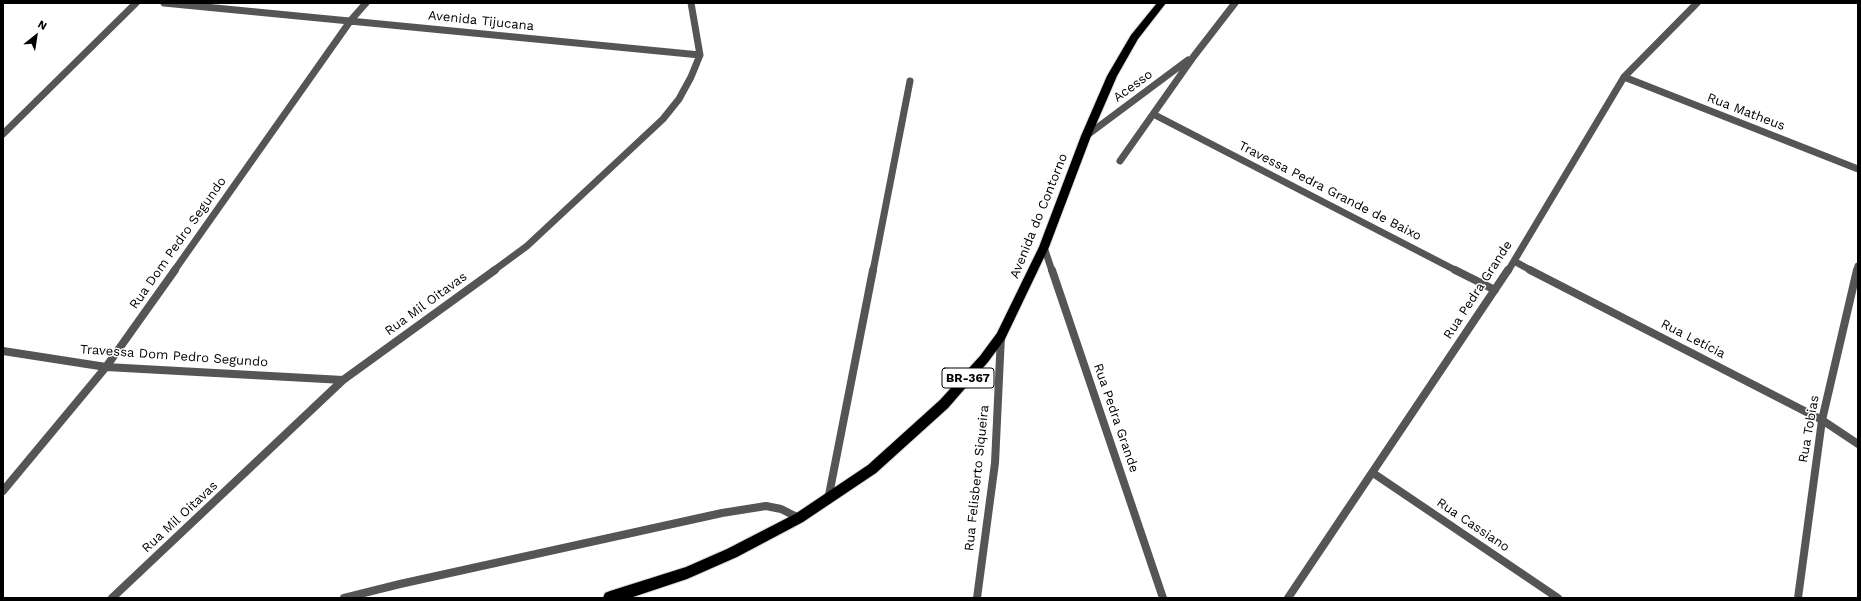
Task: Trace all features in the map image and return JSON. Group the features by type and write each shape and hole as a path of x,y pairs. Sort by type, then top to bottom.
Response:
{"highway":[{"name":"Avenida do Contorno","path":"610,598 688,573 732,553 799,518 828,500 872,469 929,419 970,375 1001,336 1044,247 1086,136 1105,91 1123,55 1134,37 1162,3"}],"street":[{"path":"3,134 136,3"},
{"name":"Avenida Tijucana","path":"164,3 700,55"},
{"name":"Rua Dom Pedro Segundo","path":"3,491 106,366 351,20 366,3"},
{"path":"691,3 700,55"},
{"path":"1120,161 1194,56 1234,3"},
{"name":"Rua Pedra Grande","path":"1288,598 1514,261 1624,77 1697,3"},
{"name":"Rua Mil Oitavas","path":"112,598 343,380 543,232 663,119 679,99 691,77 700,55"},
{"name":"Acesso","path":"1086,136 1194,56"},
{"name":"Rua Matheus","path":"1624,77 1858,169"},
{"path":"828,500 910,81"},
{"name":"Travessa Pedra Grande de Baixo","path":"1154,114 1495,290"},
{"name":"Rua Pedra Grande","path":"1044,247 1163,598"},
{"name":"Rua Letícia","path":"1514,261 1822,420 1858,444"},
{"name":"Rua Tobias","path":"1798,598 1822,420 1858,266"},
{"name":"Rua Felisberto Siqueira","path":"977,598 994,463 1001,336"},
{"name":"Travessa Dom Pedro Segundo","path":"3,351 106,366 343,380"},
{"name":"Rua Cassiano","path":"1373,473 1558,598"},
{"path":"344,598 400,584 722,512 766,506 781,509 799,518"}]}
